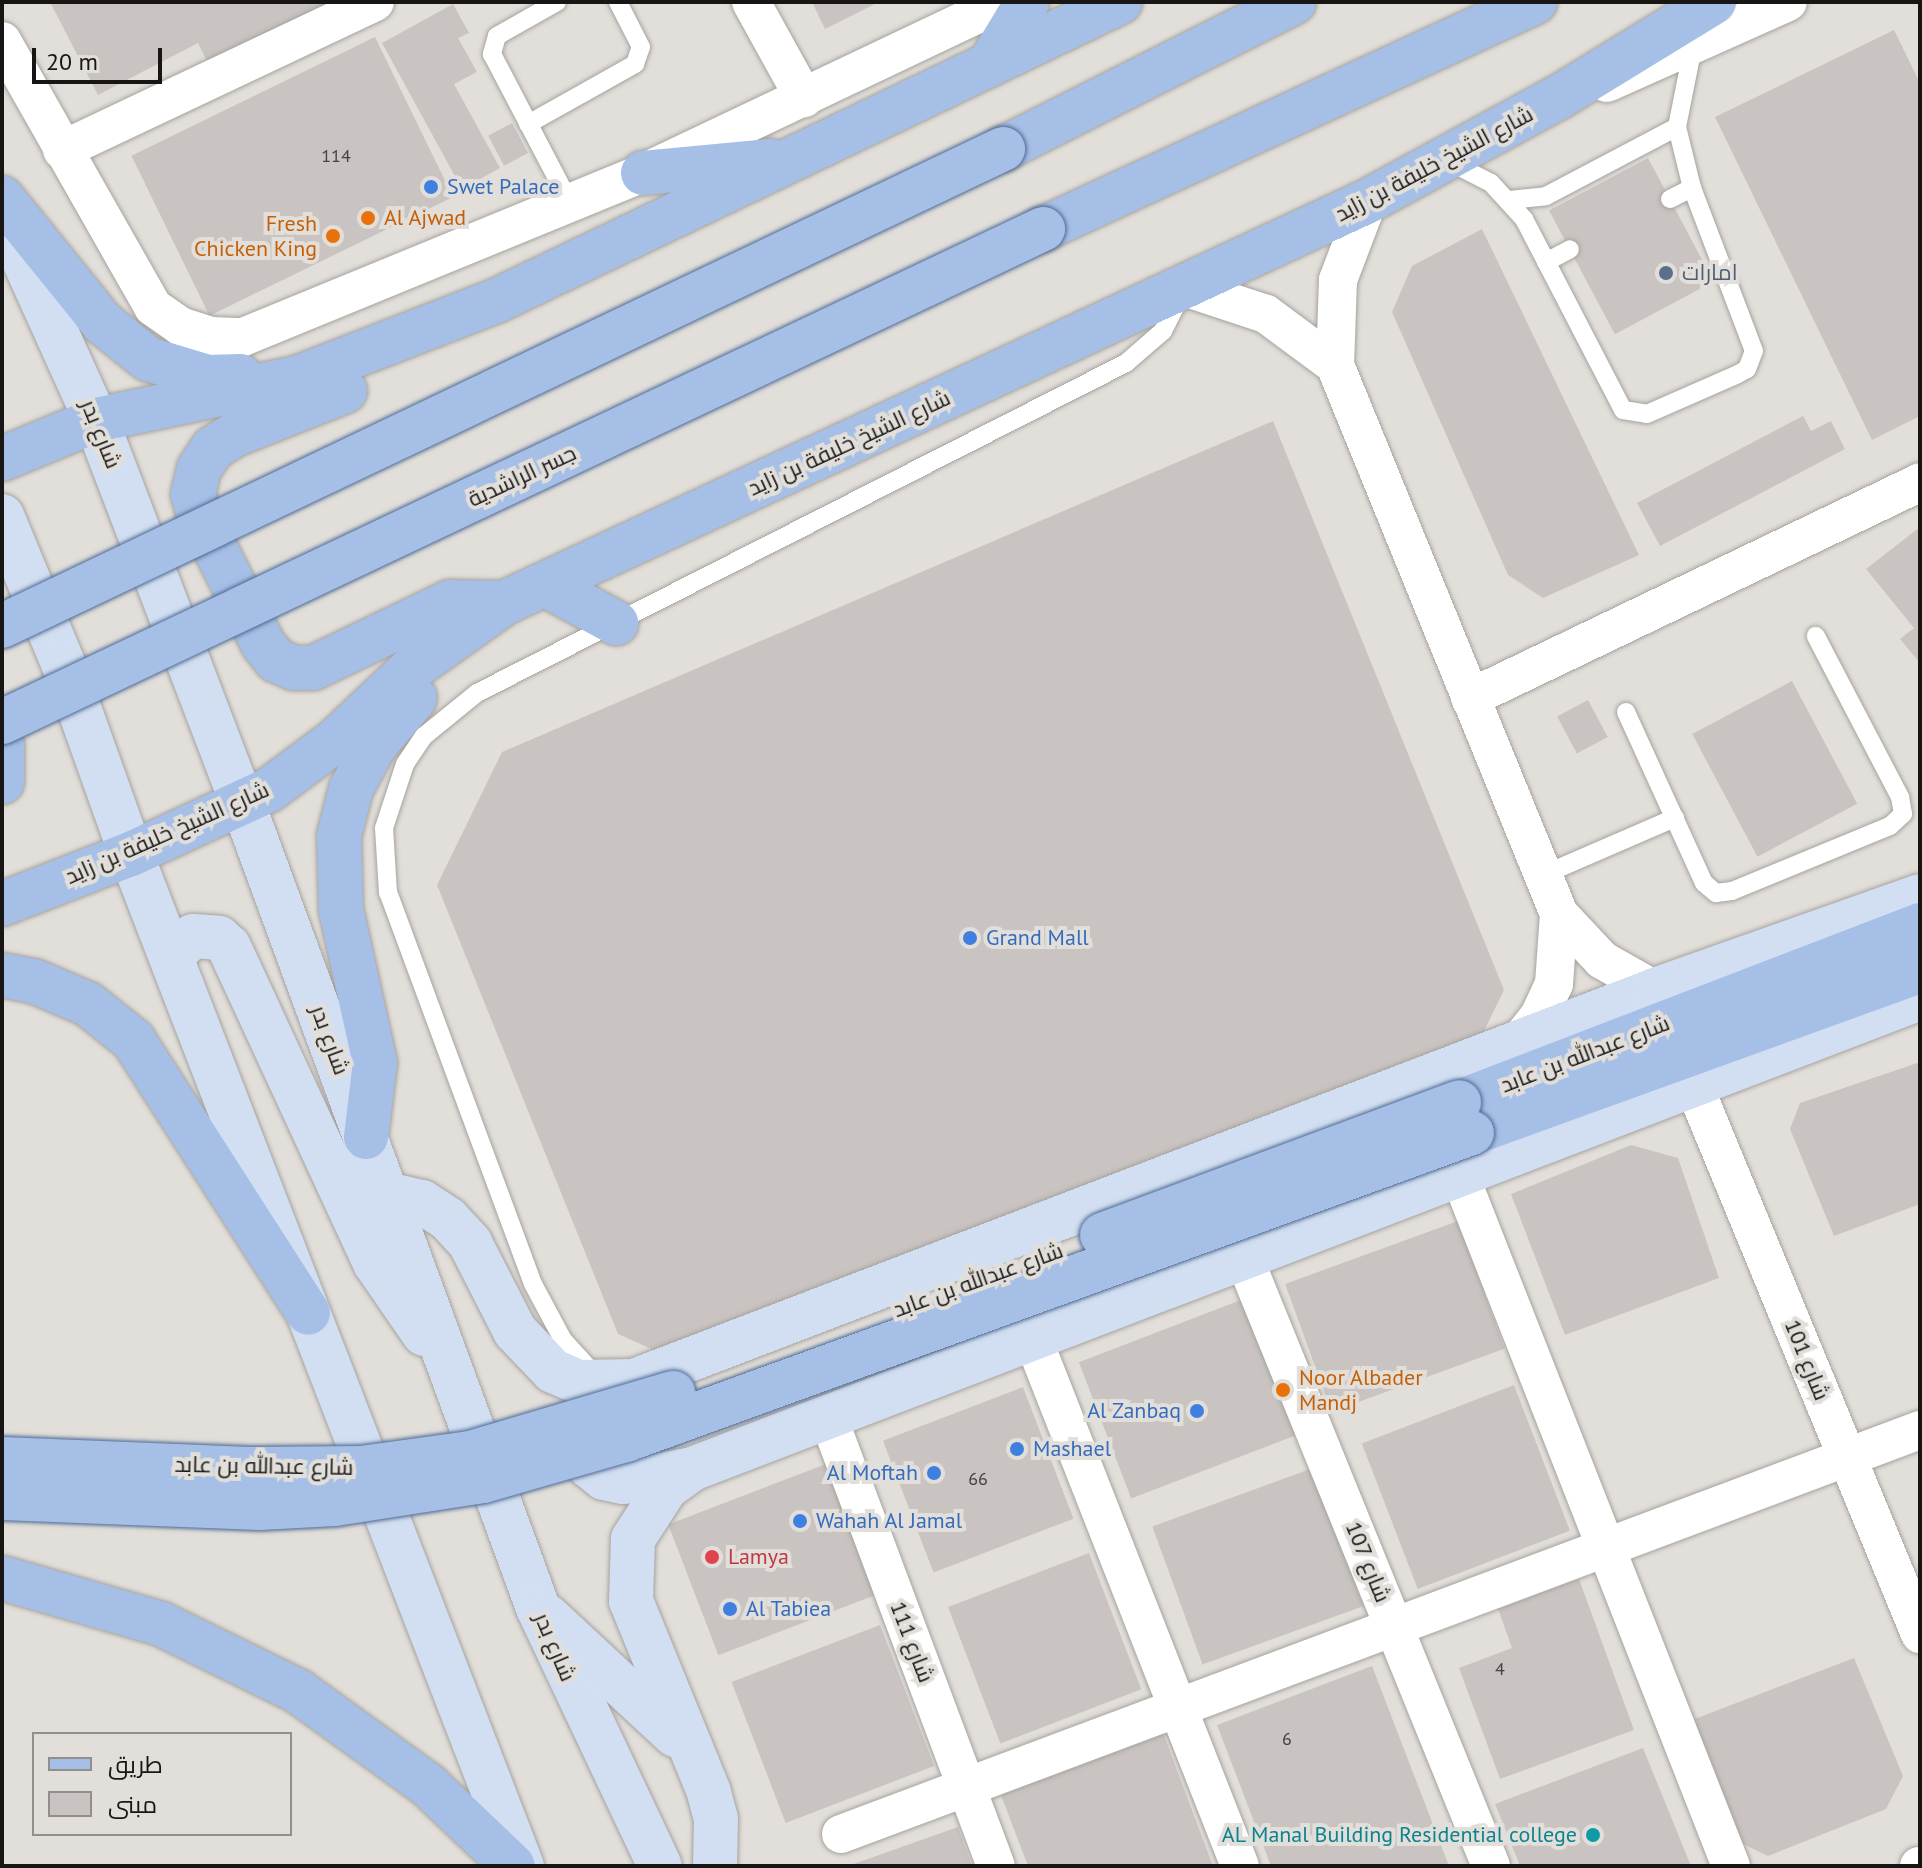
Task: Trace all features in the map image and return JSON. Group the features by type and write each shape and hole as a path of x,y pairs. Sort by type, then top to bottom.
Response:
{"main road":[{"path":"989,65 1027,2"},
{"path":"2,459 96,420 297,378 498,300 562,272 1120,2"},
{"path":"2,626 1003,149 1294,2"},
{"name":"جسر الراشدية","path":"2,722 1043,229 1535,2"},
{"name":"شارع الشيخ خليفة بن زايد","path":"2,904 131,854 243,804 293,773 410,670 498,607 1368,201 1448,161 1714,2"},
{"path":"643,173 797,159"},
{"path":"2,198 103,323 148,359 177,372 240,376 432,308 498,300"},
{"name":"شارع بدر","path":"2,212 96,420 451,1362 538,1608 660,1866"},
{"path":"498,607 450,602 313,668 294,668 276,660 263,644 200,518 193,494 206,459 234,435 469,341 531,303 562,272"},
{"path":"2,516 63,663 131,854 522,1866"},
{"path":"546,585 616,623"},
{"path":"366,1137 375,1063 341,910 339,836 351,789 374,746 498,607"},
{"path":"2,745 2,782"},
{"name":"شارع عبدالله بن عابد","path":"692,1469 623,1482 604,1478 589,1466 581,1449 588,1414 620,1383 1655,990 1920,896"},
{"name":"شارع عبدالله بن عابد","path":"2,1498 260,1508 335,1504 483,1481 626,1440 1466,1117 1920,925"},
{"path":"174,965 174,953 193,936 219,938 229,947 375,1263 422,1332 451,1362"},
{"name":"شارع عبدالله بن عابد","path":"2,1459 305,1471 415,1462 524,1440 700,1384 1466,1117 1920,971"},
{"path":"2,975 34,981 88,1004 133,1040 308,1313"},
{"path":"715,1866 716,1819 631,1601 628,1570 633,1539 646,1511 666,1488 692,1469 1920,998"},
{"path":"387,1194 422,1202 459,1231 531,1354 579,1382 620,1383"},
{"path":"2,1578 161,1624 298,1691 428,1785 513,1866"},
{"path":"538,1608 655,1712 697,1767"}],"street":[{"path":"62,150 375,2"},
{"path":"751,2 804,98"},
{"path":"2,41 153,307 180,326 210,336 243,337 274,327 643,173 1003,2"},
{"path":"1559,97 1693,47 1788,2"},
{"path":"1368,201 1338,280 1335,365 1559,914 1602,960 1655,990"},
{"path":"1184,287 1266,314 1335,365"},
{"path":"1470,698 1920,482"},
{"path":"1517,1044 1539,1016 1554,984 1559,914"},
{"name":"شارع 101","path":"1694,1086 1920,1634"},
{"path":"1460,1176 1731,1866"},
{"name":"شارع 107","path":"1244,1258 1491,1866"},
{"path":"1033,1339 1240,1866"},
{"name":"شارع 111","path":"828,1417 996,1866"},
{"path":"841,1834 1920,1430"},
{"path":"716,1819 734,1866"}],"lane":[{"path":"557,2 505,31 492,44 495,63 570,203"},
{"path":"528,124 635,64 641,47 618,2"},
{"path":"1448,161 1471,170 1510,200 1546,262 1619,404 1630,415 1647,414 1738,374 1747,369 1754,351 1692,188 1677,127 1693,47"},
{"path":"1510,200 1546,196 1677,127"},
{"path":"1670,199 1692,188"},
{"path":"1546,262 1570,249"},
{"path":"620,1383 563,1340 533,1284 399,925 382,861 391,795 424,736 477,693 1126,363 1163,331 1184,287"},
{"path":"1626,712 1704,883 1724,894 1898,821 1903,814 1900,797 1816,636"},
{"path":"1543,875 1675,818"}],"building":[{"path":"50,2 333,2 210,67 198,43 98,95"},
{"path":"812,2 879,2 825,29"},
{"path":"453,4 469,33 458,38 477,72 454,84 500,168 462,189 382,43"},
{"path":"1894,30 1920,83 1920,416 1872,440 1715,117"},
{"path":"375,37 453,197 209,316 131,156"},
{"path":"512,123 528,153 504,166 488,136"},
{"path":"1648,158 1714,282 1615,334 1549,211"},
{"path":"1482,229 1639,555 1543,598 1508,575 1392,312 1412,266"},
{"path":"1803,416 1811,431 1831,421 1845,449 1660,546 1637,503"},
{"name":"Grand Mall","path":"1273,421 1504,990 1483,1033 663,1354 618,1334 437,885 502,752"},
{"path":"1920,527 1920,663 1900,639 1914,628 1866,569"},
{"path":"1792,681 1857,804 1757,857 1692,734"},
{"path":"1588,700 1608,737 1577,754 1557,716"},
{"path":"1920,1062 1920,1204 1834,1236 1790,1129 1800,1103"},
{"path":"1631,1145 1678,1158 1719,1278 1565,1335 1511,1194"},
{"path":"1458,1221 1505,1349 1332,1412 1285,1284"},
{"path":"1246,1298 1298,1434 1131,1498 1079,1362"},
{"path":"1514,1385 1570,1531 1418,1589 1362,1443"},
{"path":"1023,1387 1074,1519 933,1572 883,1441"},
{"path":"826,1464 876,1595 718,1655 668,1525"},
{"path":"1313,1468 1363,1606 1203,1665 1152,1526"},
{"path":"1089,1553 1141,1689 1000,1743 948,1607"},
{"path":"1579,1579 1634,1730 1500,1779 1459,1668 1512,1648 1498,1609"},
{"path":"880,1625 934,1766 786,1823 732,1682"},
{"path":"1854,1658 1903,1776 1886,1809 1768,1856 1737,1841 1692,1720"},
{"path":"1372,1666 1449,1866 1271,1866 1217,1725"},
{"path":"1163,1733 1213,1866 1028,1866 1001,1795"},
{"name":"AL Manal Building Residential college","path":"1643,1748 1691,1866 1520,1866 1495,1804"},
{"path":"958,1827 972,1866 848,1866"}],"place":[{"name":"Swet Palace","path":"431,187"},
{"name":"Al Ajwad","path":"368,218"},
{"name":"Fresh Chicken King","path":"333,236"},
{"name":"امارات","path":"1666,273"},
{"name":"Grand Mall","path":"970,938"},
{"name":"Noor Albader Mandj","path":"1283,1390"},
{"name":"Al Zanbaq","path":"1197,1411"},
{"name":"Mashael","path":"1017,1449"},
{"name":"Al Moftah","path":"934,1473"},
{"name":"Wahah Al Jamal","path":"800,1521"},
{"name":"Lamya","path":"712,1557"},
{"name":"Al Tabiea","path":"730,1609"},
{"name":"AL Manal Building Residential college","path":"1593,1835"}]}
